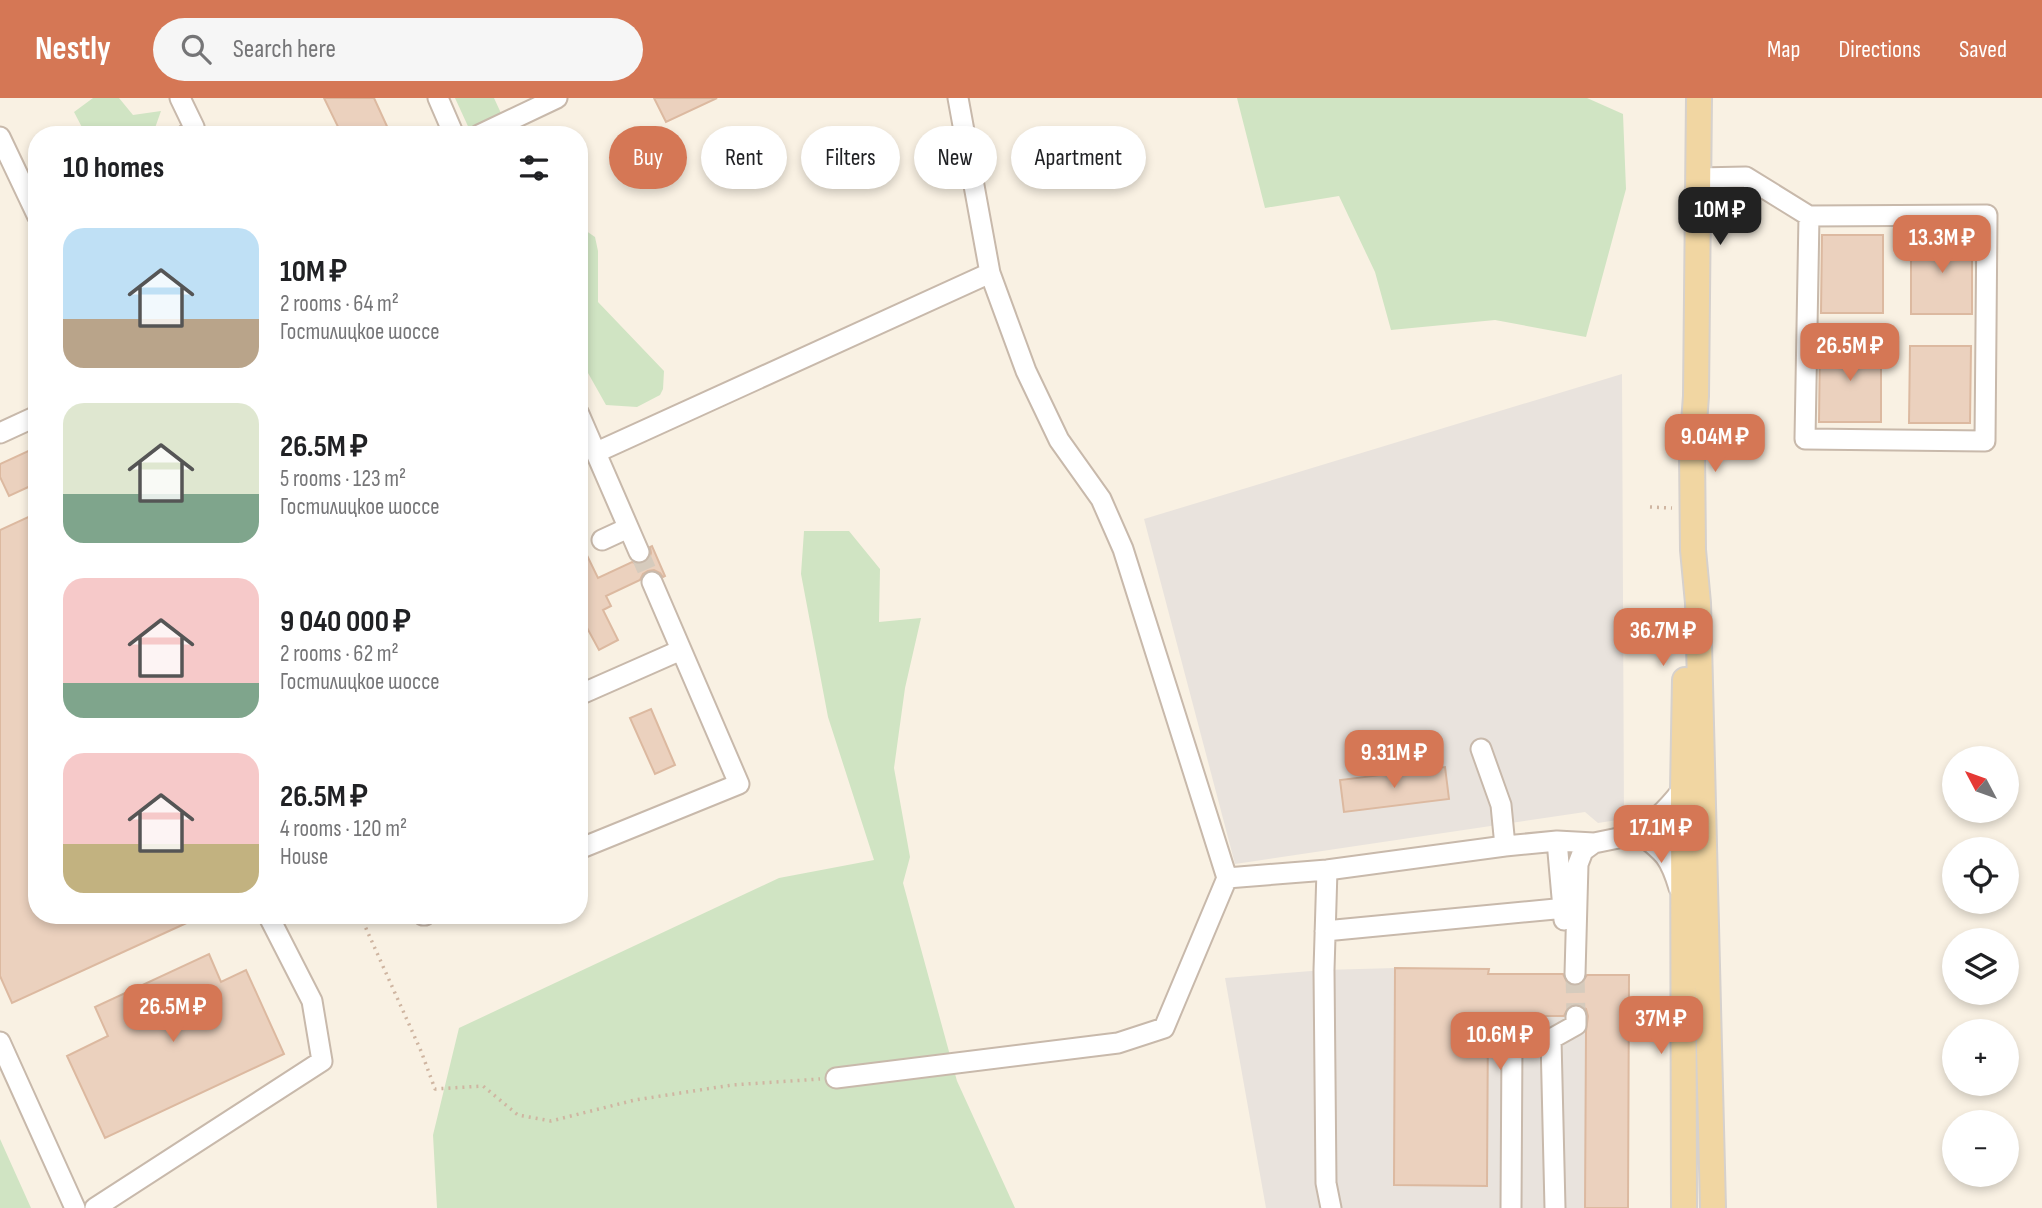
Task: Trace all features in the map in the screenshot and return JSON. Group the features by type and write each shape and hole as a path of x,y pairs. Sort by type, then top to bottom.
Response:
{"main road":[{"path":"1699,98 1696,396 1692,450 1693,550 1698,603 1694,823 1713,1208"},
{"path":"1684,1208 1683,904 1694,823 1683,789 1687,602 1693,550"}],"street":[{"path":"180,98 194,126"},
{"path":"438,98 450,126"},
{"path":"498,126 557,98"},
{"path":"836,1078 1118,1043 1164,1028 1227,878 1123,549 1101,499 1059,440 1026,370 990,273 959,98"},
{"path":"0,137 28,196"},
{"path":"1698,178 1746,177 1810,216 1987,215 1985,441 1805,439 1810,216"},
{"path":"597,452 990,273"},
{"path":"0,433 28,420"},
{"path":"588,433 639,552"},
{"path":"602,540 628,528"},
{"path":"588,845 739,784 652,582"},
{"path":"588,691 681,650"},
{"path":"1481,749 1501,805 1505,846"},
{"path":"1557,841 1583,833 1641,826 1662,814 1683,789"},
{"path":"1569,974 1570,908 1583,850 1594,844 1694,823"},
{"path":"1640,834 1663,852 1673,869 1683,904"},
{"path":"1227,878 1327,870 1557,841 1594,844"},
{"path":"1557,841 1570,908"},
{"path":"1327,870 1326,1183 1331,1208"},
{"path":"1325,932 1570,908"},
{"path":"95,1208 322,1061 312,1001 273,924"},
{"path":"1511,1208 1512,1041 1564,1026 1555,1208"},
{"path":"0,1042 75,1208"}],"path":[{"path":"364,924 421,1051 435,1089 483,1086 518,1115 551,1121 635,1100 732,1085 836,1078"}],"shaded area":[{"path":"1622,374 1624,819 1598,823 1585,812 1235,864 1144,519"},
{"path":"1395,968 1394,1185 1487,1185 1488,1016 1586,1016 1585,1208 1266,1208 1225,978 1324,970"}],"green space":[{"path":"93,98 119,98 133,115 161,111 156,126 81,126 74,112"},
{"path":"455,98 494,98 507,126 468,126"},
{"path":"1237,98 1587,98 1623,114 1626,189 1586,337 1495,320 1391,330 1375,272 1339,196 1265,208"},
{"path":"588,232 595,237 598,251 598,302 664,371 660,395 637,407 606,405 588,373"},
{"path":"804,531 849,531 880,569 879,622 921,618 905,688 894,768 910,857 903,883 957,1081 1015,1208 437,1208 433,1135 459,1028 779,878 874,860 828,717 801,574"},
{"path":"0,1139 31,1208 0,1208"}],"building":[{"path":"324,98 374,98 387,126 338,126"},
{"path":"654,98 717,98 666,122"},
{"path":"1822,235 1883,235 1883,313 1821,313"},
{"path":"1911,236 1972,236 1972,314 1911,314"},
{"path":"1820,344 1881,345 1881,422 1819,422"},
{"path":"1910,346 1971,346 1970,423 1909,423"},
{"path":"28,451 28,487 9,496 0,477 0,464"},
{"path":"28,517 28,924 184,924 12,1003 0,976 0,530"},
{"path":"652,546 665,576 654,570 648,571 640,580 606,596 611,606 603,610 618,640 599,650 588,630 588,557 598,578 632,562 644,563 649,559"},
{"path":"651,709 675,765 655,774 630,718"},
{"path":"1445,767 1449,799 1344,812 1340,780"},
{"path":"209,954 221,982 246,970 284,1054 105,1138 67,1056 108,1036 95,1007"},
{"path":"1395,968 1489,969 1488,974 1563,974 1568,984 1574,986 1581,984 1587,975 1629,975 1628,1208 1585,1208 1588,1016 1586,1009 1577,1004 1569,1006 1564,1016 1488,1016 1487,1186 1394,1185"}],"tunnel":[{"path":"639,552 652,582"},
{"path":"1575,974 1576,1016"}]}
